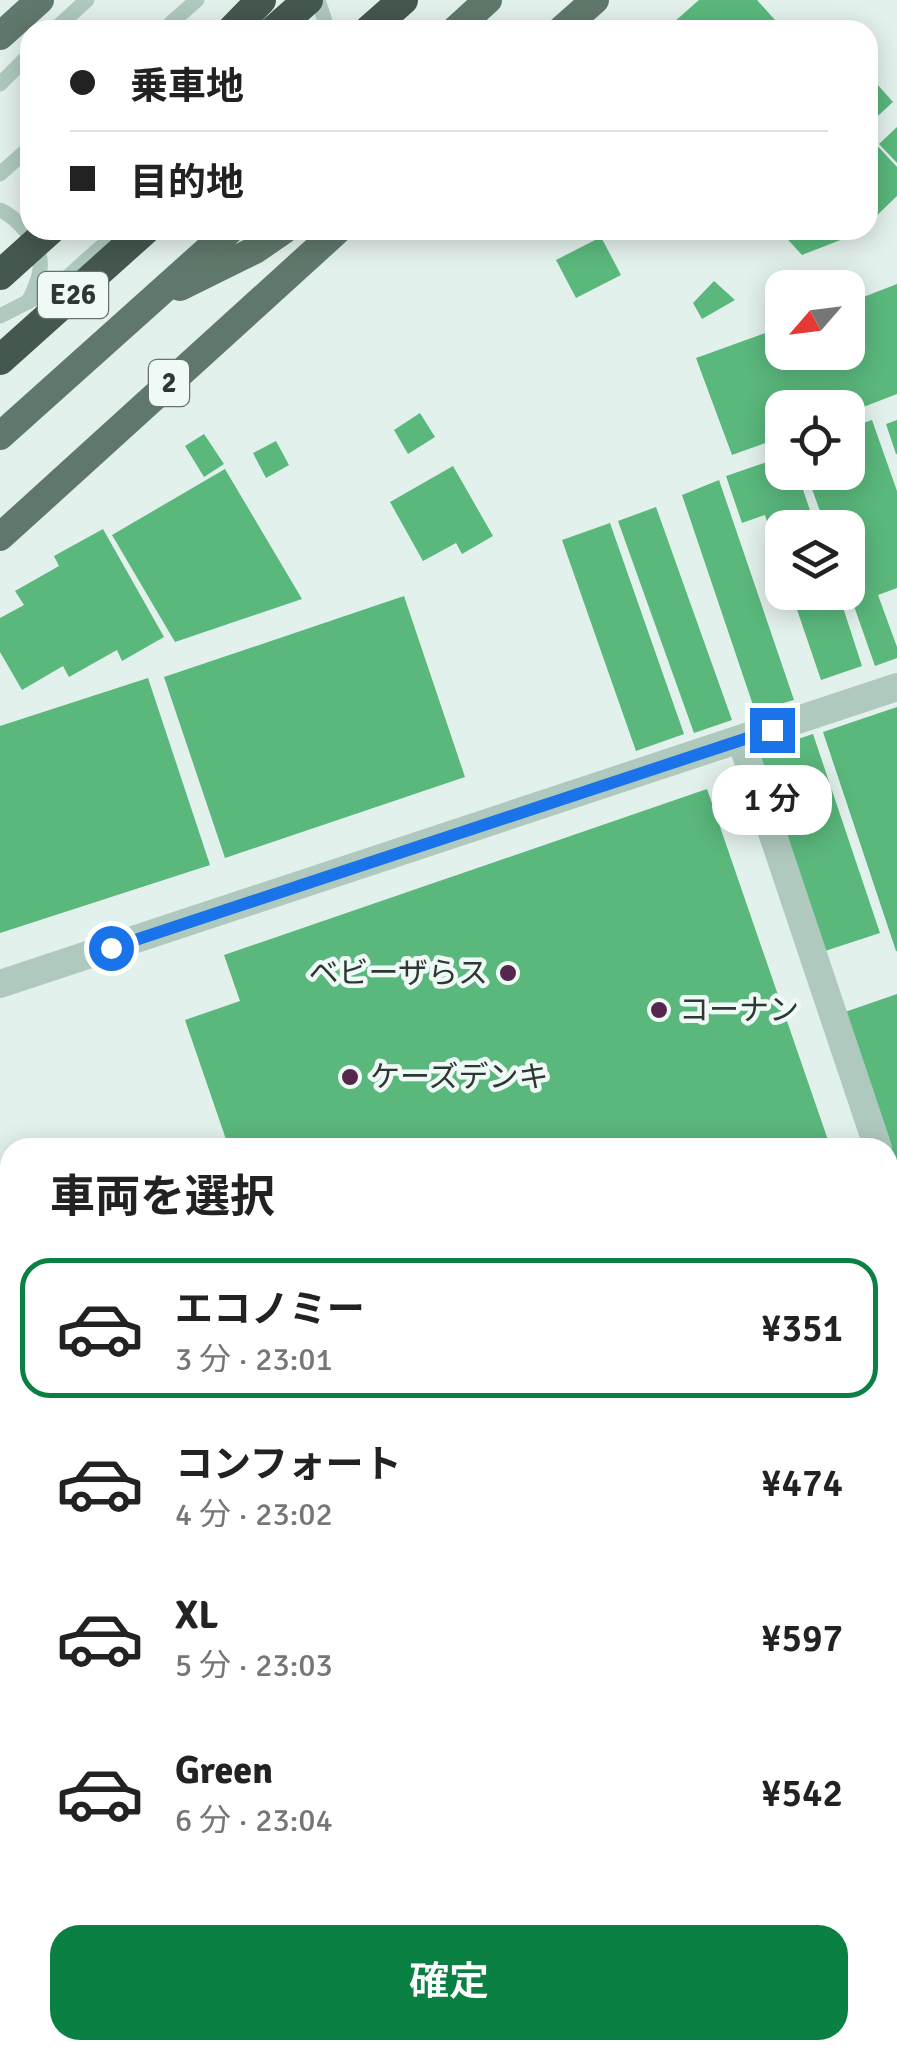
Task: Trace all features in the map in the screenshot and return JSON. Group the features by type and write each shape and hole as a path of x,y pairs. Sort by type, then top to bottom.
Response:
{"highway":[{"path":"242,20 261,0"},
{"path":"285,20 308,0"},
{"path":"380,20 403,0"},
{"path":"0,272 29,240"},
{"name":"E26","path":"0,272 38,240"},
{"name":"E26","path":"0,360 134,240"}],"main road":[{"path":"0,36 40,0"},
{"path":"465,20 488,0"},
{"path":"572,20 595,0"},
{"name":"2","path":"0,436 219,240"},
{"path":"147,304 270,240"},
{"name":"2","path":"0,537 327,240"}],"street":[{"path":"0,984 897,687"},
{"path":"741,740 875,1138"}],"lane":[{"path":"65,20 87,0"},
{"path":"174,20 197,0"},
{"path":"0,84 20,64"},
{"path":"0,174 20,156"},
{"path":"0,210 20,225"},
{"path":"28,302 40,280 42,259 31,240"},
{"path":"0,316 55,288 109,240"}],"building":[{"path":"699,0 757,0 775,20 676,20"},
{"path":"878,85 893,102 878,116"},
{"path":"897,127 897,163 879,144"},
{"path":"878,146 897,167 897,196 878,214"},
{"path":"603,240 621,275 576,298 556,260"},
{"path":"788,240 840,240 802,255"},
{"path":"714,281 735,300 702,319 693,303"},
{"path":"897,284 897,394 865,406 865,390 765,390 765,443 732,455 696,358 765,333 765,370 865,370 865,296"},
{"path":"420,413 435,437 408,454 394,430"},
{"path":"872,420 897,491 897,588 878,595 897,647 897,658 875,666 855,610 865,610 865,510 820,510 812,490 865,490 865,422"},
{"path":"897,420 897,454 896,454 886,424"},
{"path":"204,434 224,464 204,477 185,446"},
{"path":"276,441 289,465 266,478 253,453"},
{"path":"765,463 765,490 803,490 810,510 765,510 765,515 742,523 726,476"},
{"path":"453,466 493,536 462,554 456,543 423,561 390,502"},
{"path":"225,469 302,599 175,642 112,535"},
{"path":"719,480 794,700 755,711 682,495"},
{"path":"656,507 732,720 694,733 618,521"},
{"path":"610,523 684,734 636,751 562,540"},
{"path":"103,529 164,637 122,661 117,650 69,677 63,666 22,690 0,652 0,618 24,605 15,591 59,566 54,556"},
{"path":"404,596 465,777 225,858 164,677"},
{"path":"797,610 844,610 862,666 821,680"},
{"path":"148,678 210,865 0,933 0,726"},
{"path":"897,707 897,951 896,951 823,732"},
{"path":"813,734 880,933 825,951 758,752"},
{"path":"707,789 827,1138 226,1138 185,1020 240,1001 224,955"},
{"path":"897,994 897,1138 886,1138 842,1013"}],"place":[{"name":"ベビーザらス","path":"508,973"},
{"name":"コーナン","path":"659,1010"},
{"name":"ケーズデンキ","path":"350,1077"}],"route":[{"path":"111,948 772,730"}]}
